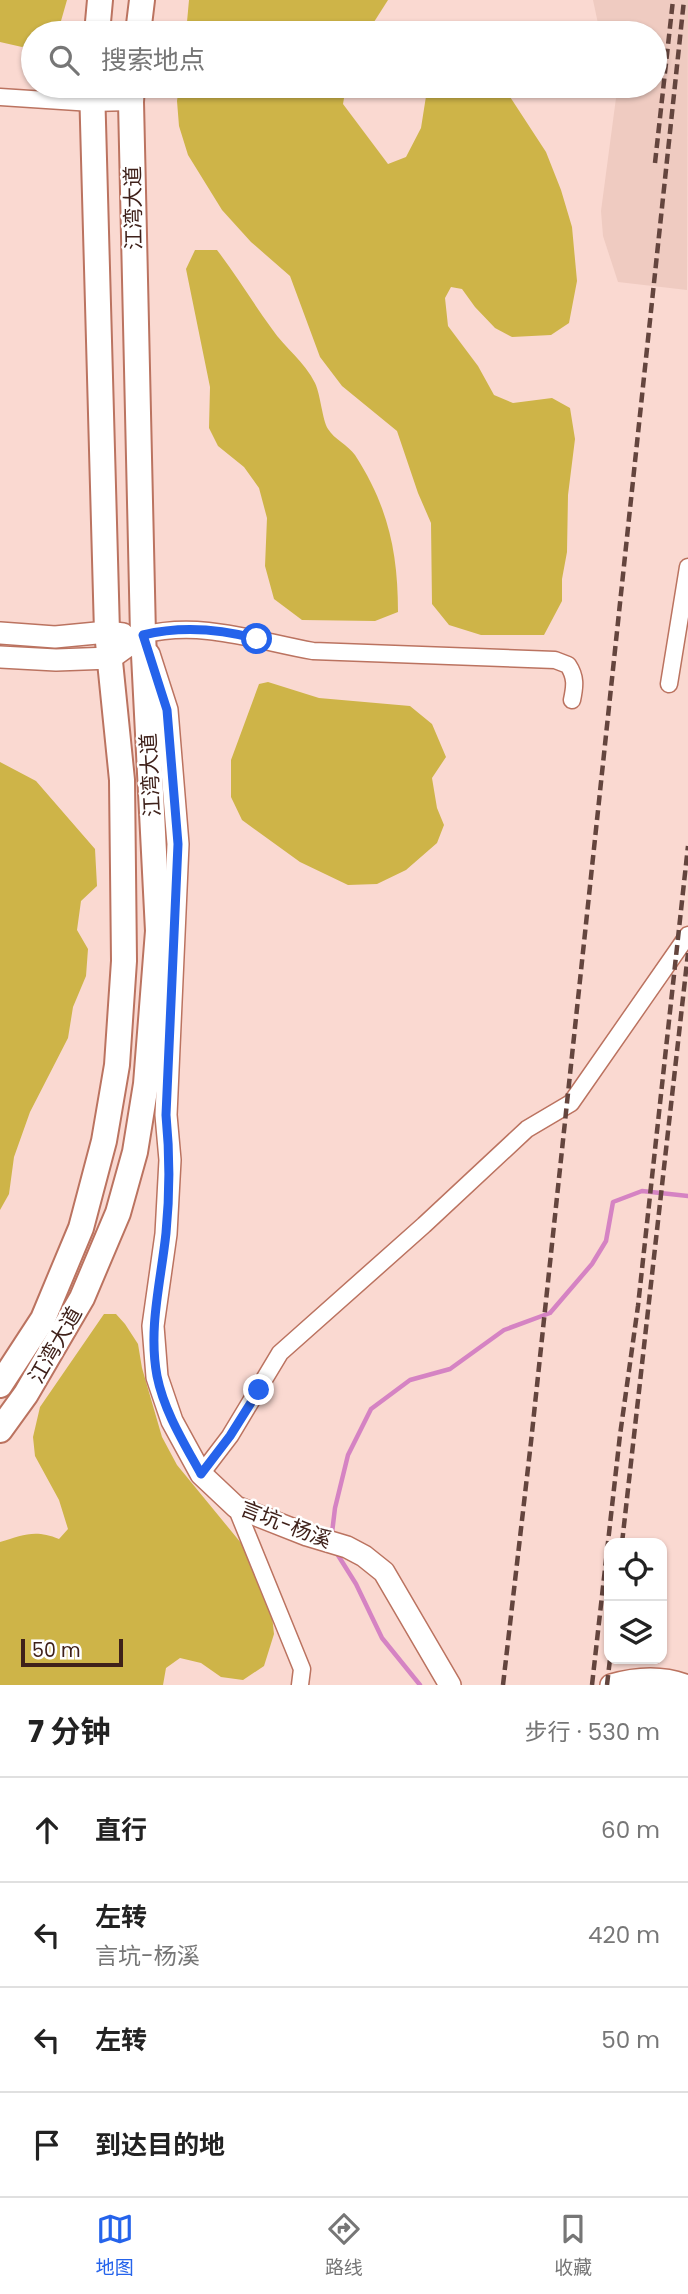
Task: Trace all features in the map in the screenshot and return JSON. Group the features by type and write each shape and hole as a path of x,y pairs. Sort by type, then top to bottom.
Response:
{"highway":[{"path":"98,21 100,0"},
{"path":"139,21 142,0"},
{"name":"江湾大道","path":"0,1385 43,1319 80,1228 104,1141 117,1065 124,961 122,780 107,632 92,98"},
{"name":"江湾大道","path":"0,1430 26,1394 82,1298 118,1213 135,1152 146,1084 158,930 143,635 132,98"}],"main road":[{"path":"0,633 55,637 107,632 143,635"},
{"path":"0,657 56,660 111,658 143,635"},
{"name":"言坑-杨溪","path":"143,635 167,710 178,844 166,1115 170,1160 166,1234 153,1326 157,1377 172,1421 201,1474 236,1507 307,1535 347,1547 384,1572 450,1685"},
{"path":"611,1685 638,1679 671,1680 685,1685"}],"street":[{"path":"0,97 21,96"},
{"path":"669,684 688,568"},
{"path":"143,635 165,630 211,630 313,651 555,660 569,665 572,671 575,685 572,700"},
{"path":"201,1474 230,1436 280,1353 527,1129 571,1103 688,935"},
{"path":"236,1507 302,1669 300,1685"}],"shaded area":[{"path":"0,0 67,0 61,21 21,21 21,47 0,42"},
{"path":"189,0 388,0 375,21 187,21"},
{"path":"593,0 688,0 687,290 618,282 603,236 601,211 616,98 667,98 667,21 597,21"},
{"path":"177,98 344,98 343,104 388,164 406,157 421,128 426,98 511,98 546,152 572,227 577,281 569,323 551,335 512,337 495,328 462,289 451,287 445,298 448,326 478,366 494,395 513,403 552,398 570,408 575,439 568,495 567,552 562,579 562,601 544,635 481,635 449,625 432,604 431,523 397,431 342,386 320,357 290,276 251,242 222,210 188,155 179,126"},
{"path":"195,250 217,250 277,336 311,375 328,429 355,455 383,511 396,569 398,612 375,621 302,620 274,599 265,566 267,518 259,488 244,467 218,446 209,428 210,387 186,269"},
{"path":"268,682 319,698 410,706 432,724 446,757 432,778 437,808 444,825 437,843 406,870 377,884 348,885 300,862 242,820 231,797 231,760 259,684"},
{"path":"0,762 36,781 95,849 97,886 81,901 77,930 88,949 86,976 73,1007 68,1038 30,1112 14,1157 9,1194 0,1210"},
{"path":"104,1314 116,1314 138,1344 142,1368 162,1437 177,1465 241,1543 260,1574 271,1606 274,1634 264,1666 243,1680 221,1677 201,1663 180,1658 166,1668 163,1685 0,1685 0,1542 36,1534 59,1539 68,1529 59,1500 35,1456 33,1437 40,1407"}],"waterway":[{"path":"332,1533 348,1455 371,1409 410,1380 450,1369 504,1330 550,1313 592,1264 606,1241 613,1202 642,1191 688,1196"},
{"path":"336,1552 356,1584 382,1638 420,1685"}],"railway":[{"path":"667,54 673,0"},
{"path":"503,1685 684,0"},
{"path":"655,163 662,98"},
{"path":"592,1685 620,1435 638,1306 688,846"},
{"path":"623,1538 688,953"},
{"path":"607,1685 609,1664"}],"route":[{"path":"257,639 211,630 184,629 143,635 167,710 178,844 166,1115 170,1160 166,1234 153,1326 157,1377 172,1421 201,1474 230,1436 259,1390"}]}
